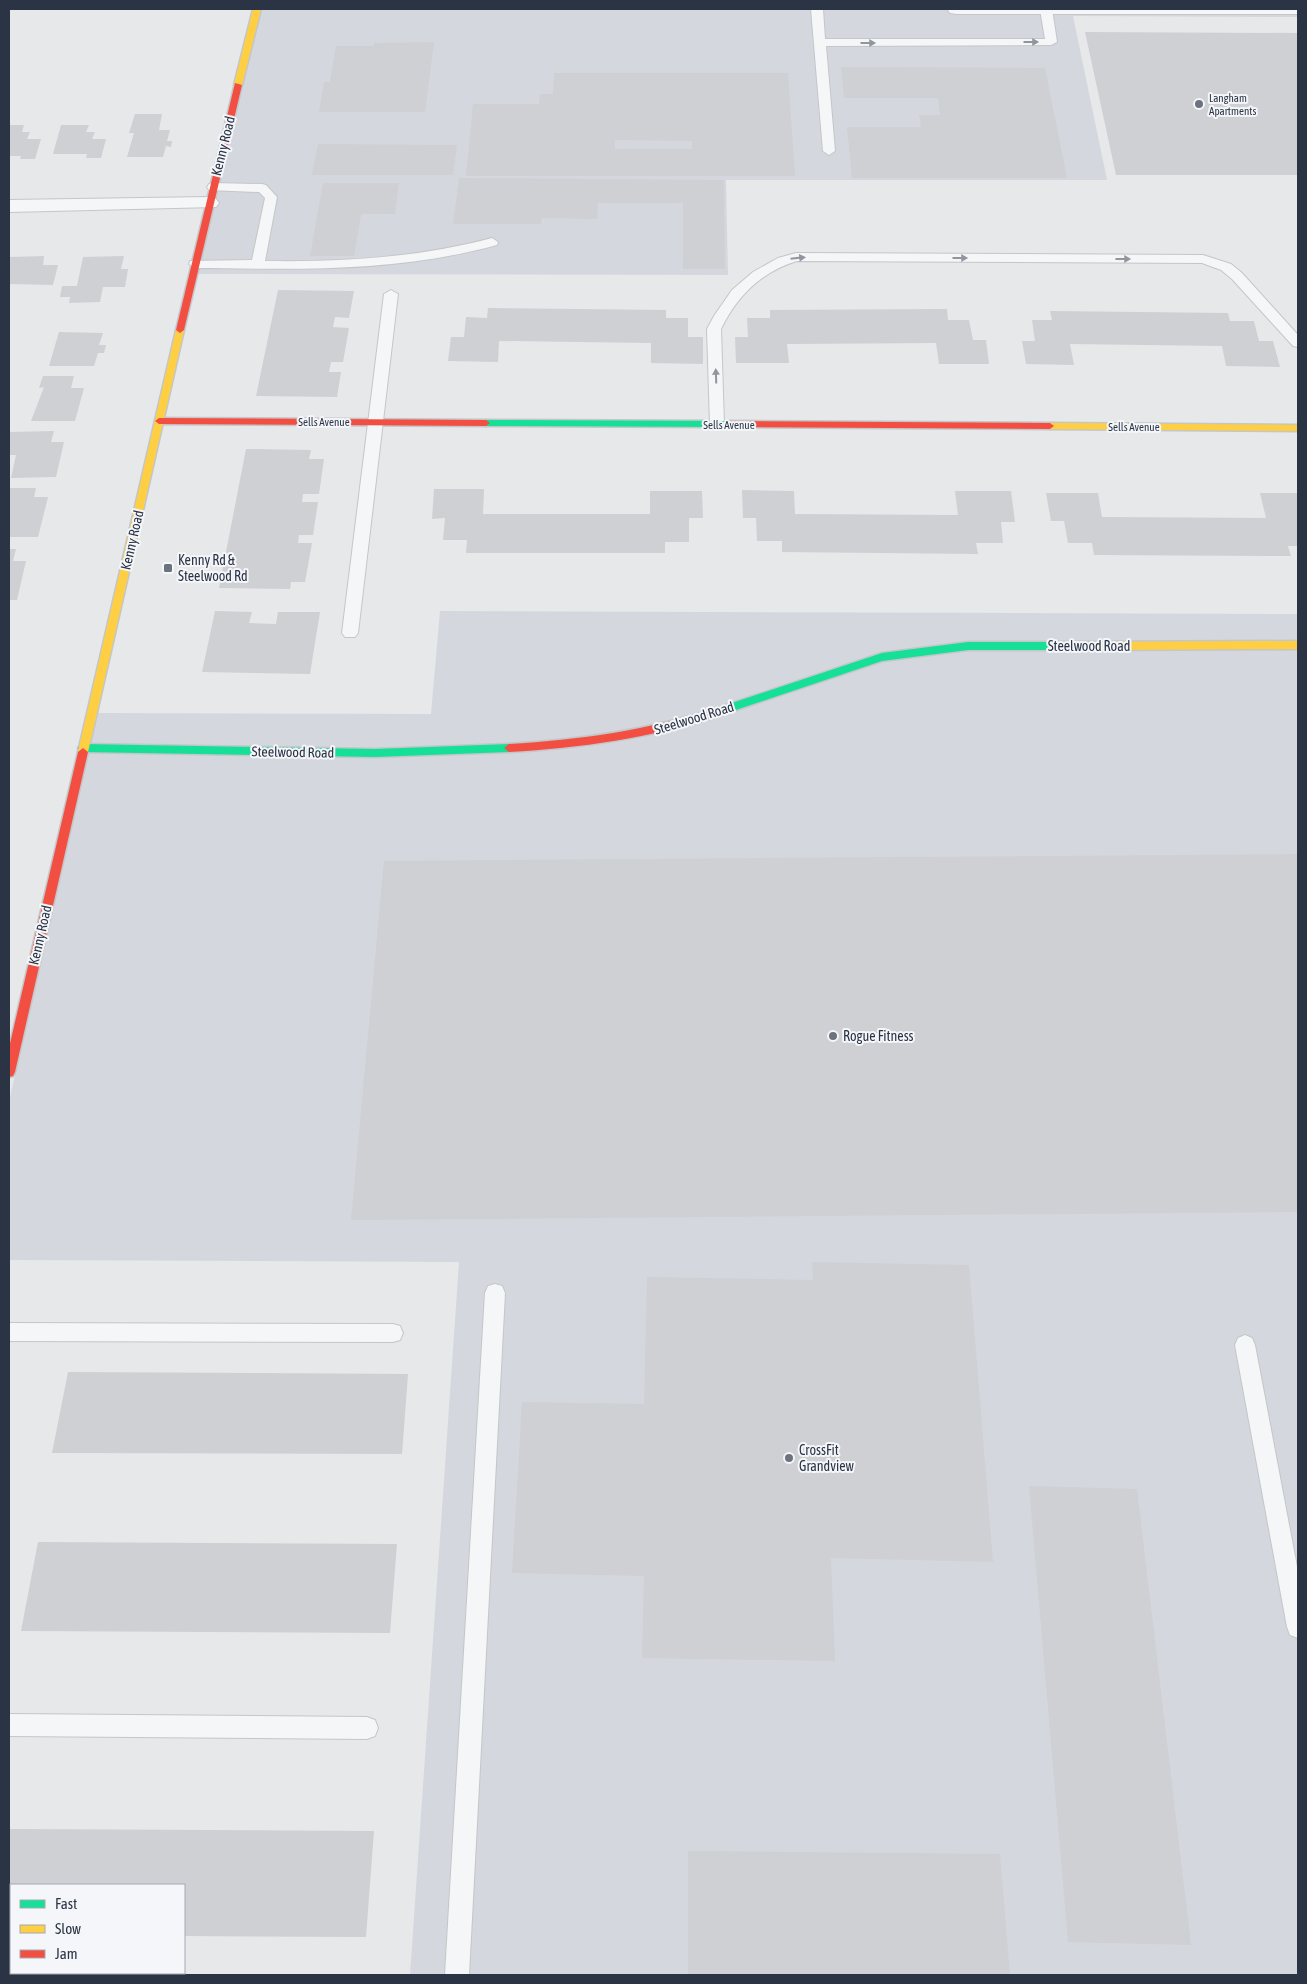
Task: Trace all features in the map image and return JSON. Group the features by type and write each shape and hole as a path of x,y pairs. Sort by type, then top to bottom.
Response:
{"street":[{"name":"Kenny Road","path":"9,1072 211,195 257,9"},
{"path":"956,9 1298,10"},
{"path":"9,206 211,195"},
{"name":"Sells Avenue","path":"159,421 1298,428"},
{"name":"Steelwood Road","path":"84,748 375,753 581,744 646,733 697,719 882,657 968,646 1298,645"}],"lane":[{"path":"817,9 829,151"},
{"path":"820,43 1051,42 1046,9"},
{"path":"211,195 262,188 271,198 258,264"},
{"path":"195,264 352,264 458,253 492,242"},
{"path":"717,425 714,329 720,316 736,292 775,262 796,257 1203,259 1226,267 1237,276 1298,343"},
{"path":"350,633 377,423 391,294"},
{"path":"457,1975 495,1293"},
{"path":"9,1332 393,1333"},
{"path":"1245,1345 1298,1627"},
{"path":"9,1726 367,1728"}],"shaded area":[{"path":"257,9 1298,9 1298,17 1073,16 1107,180 726,180 728,275 196,274"},
{"path":"440,611 1298,614 1298,1975 410,1975 459,1262 9,1260 9,1102 97,713 431,714"}],"building":[{"name":"Langham Apartments","path":"1085,32 1298,33 1298,175 1116,175"},
{"path":"434,42 425,112 319,112 324,82 330,82 336,46 374,46 374,43"},
{"path":"841,67 1045,68 1067,178 852,178 847,127 921,127 919,115 940,115 938,98 844,98"},
{"path":"554,73 788,73 795,176 466,176 473,104 539,104 540,94 553,94","holes":["615,140 692,141 692,149 615,149"]},
{"path":"135,114 162,114 159,130 170,130 167,141 172,141 171,147 166,146 163,157 127,157 134,133 129,133"},
{"path":"9,125 24,125 22,132 30,132 27,139 41,139 35,159 20,159 21,156 9,156"},
{"path":"61,125 89,125 86,132 95,132 92,139 106,139 101,158 86,158 87,154 53,154"},
{"path":"318,144 457,145 453,175 312,175"},
{"path":"459,178 724,180 725,269 683,269 683,203 598,203 597,219 542,218 541,224 453,224"},
{"path":"323,183 399,183 395,214 361,214 354,256 310,256"},
{"path":"44,256 43,265 58,265 53,285 9,284 9,257"},
{"path":"124,256 121,269 128,269 125,287 103,287 100,302 69,303 70,297 60,297 62,286 77,286 83,257"},
{"path":"278,290 354,291 349,318 335,317 333,327 349,328 343,362 331,362 329,372 341,372 337,397 256,396"},
{"path":"488,308 666,310 666,318 688,318 688,337 703,337 703,364 651,363 651,343 499,341 498,362 448,361 451,337 464,337 466,317 487,318"},
{"path":"947,309 948,320 969,320 973,340 986,340 989,364 939,364 936,343 787,344 789,363 736,363 735,337 748,337 747,318 770,318 770,310"},
{"path":"1050,311 1228,313 1230,321 1254,321 1259,341 1273,341 1280,367 1226,366 1222,346 1070,344 1074,365 1026,364 1022,341 1035,341 1032,320 1052,320"},
{"path":"59,332 103,333 99,345 106,345 104,353 98,353 94,366 49,366"},
{"path":"43,376 74,376 71,388 84,388 75,421 31,421 44,387 39,388"},
{"path":"54,431 51,442 64,442 56,477 11,478 16,455 9,455 9,432"},
{"path":"246,449 311,450 309,459 324,459 319,494 303,494 302,502 318,502 313,535 299,535 298,543 312,543 305,582 291,582 290,589 219,588"},
{"path":"9,488 36,488 34,497 48,497 38,537 9,537"},
{"path":"434,489 484,489 483,514 650,514 650,491 702,491 703,518 689,518 689,542 665,542 665,553 466,553 467,540 443,540 445,518 432,519"},
{"path":"742,490 794,491 795,514 958,515 955,491 1011,491 1015,522 1001,522 1003,543 976,543 978,554 782,552 782,541 757,541 756,518 743,518"},
{"path":"1046,493 1098,493 1102,517 1266,518 1260,493 1298,493 1298,546 1288,546 1291,556 1094,555 1092,543 1068,543 1064,521 1051,521"},
{"path":"9,549 16,549 13,561 26,561 17,600 9,600"},
{"path":"215,611 252,612 249,623 276,624 278,612 320,612 310,674 202,672"},
{"name":"Rogue Fitness","path":"1298,854 1298,1212 351,1220 384,861"},
{"path":"812,1262 969,1265 993,1562 831,1558 835,1661 642,1658 644,1576 512,1573 522,1402 644,1404 647,1277 813,1280"},
{"path":"68,1372 408,1374 402,1454 52,1453"},
{"path":"1029,1486 1137,1489 1191,1945 1068,1942"},
{"path":"38,1542 397,1544 390,1633 21,1631"},
{"path":"9,1829 374,1831 366,1937 185,1936 185,1884 10,1884 9,1935"},
{"path":"688,1851 1000,1854 1010,1975 688,1975"}],"traffic: fast":[{"path":"486,423 728,424"},
{"path":"715,713 882,657 968,646 1089,646"},
{"path":"83,748 375,753 509,748"}],"traffic: slow":[{"path":"238,85 257,9"},
{"path":"83,752 180,330"},
{"path":"1050,426 1298,428"},
{"path":"1089,646 1298,645"}],"traffic: jam":[{"path":"180,330 238,85"},
{"path":"159,421 486,423"},
{"path":"728,424 1050,426"},
{"path":"509,748 588,742 614,738 665,728 715,713"},
{"path":"9,1072 83,752"}],"place":[{"name":"Langham Apartments","path":"1199,104"},
{"name":"Kenny Rd & Steelwood Rd","path":"168,568"},
{"name":"Rogue Fitness","path":"833,1036"},
{"name":"CrossFit Grandview","path":"789,1458"}]}
